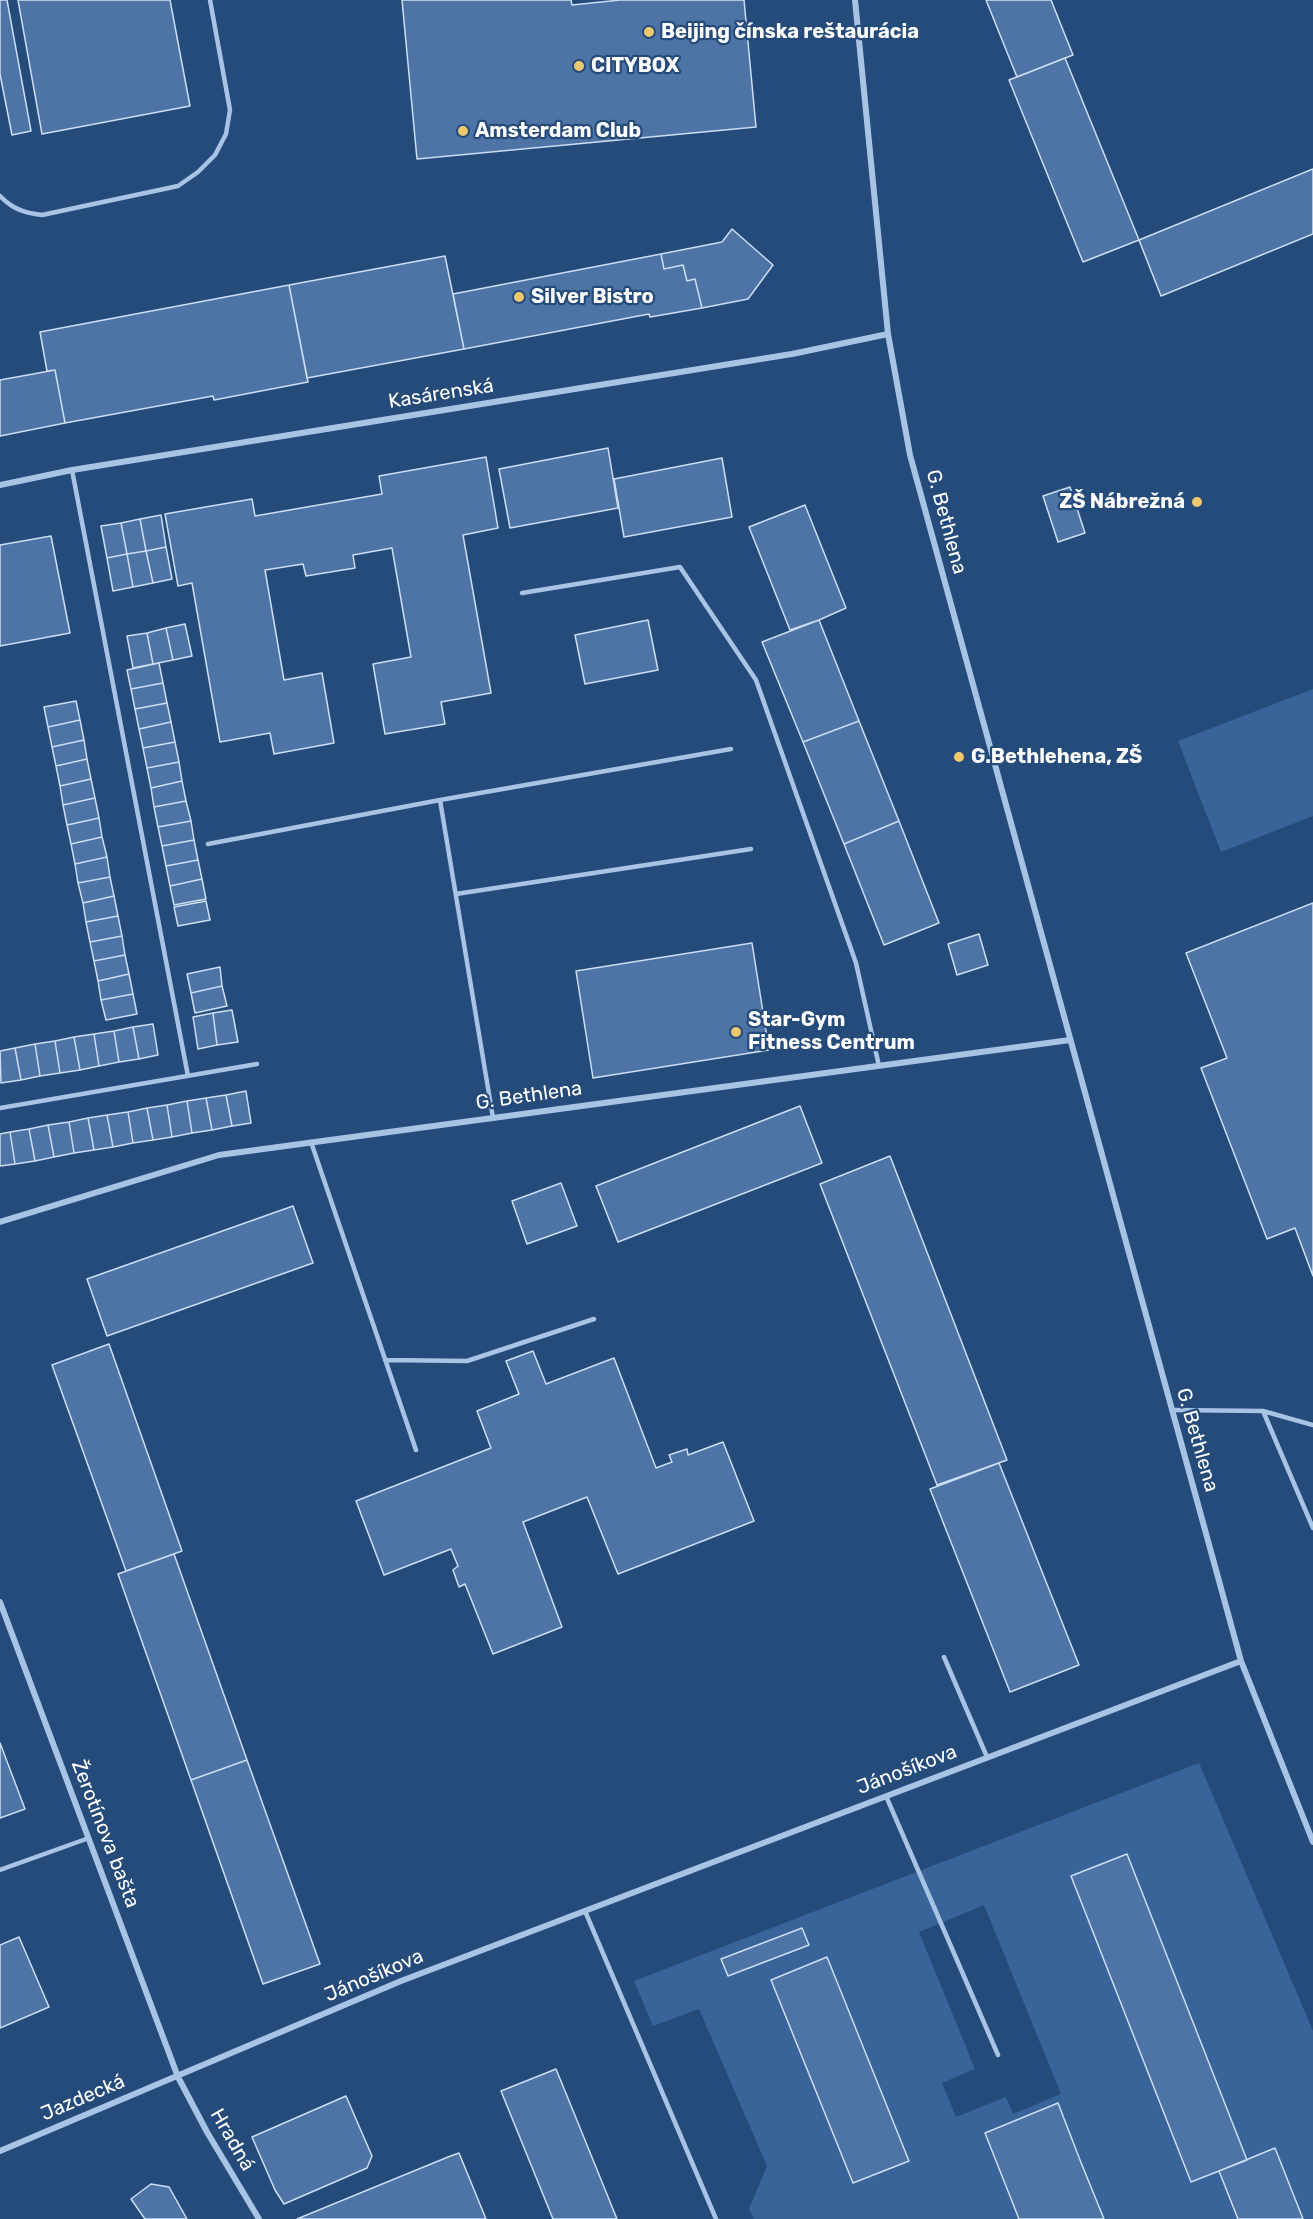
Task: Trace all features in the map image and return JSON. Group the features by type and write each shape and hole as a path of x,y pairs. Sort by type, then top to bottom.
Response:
{"street":[{"name":"G. Bethlena","path":"855,0 888,334 910,455 1241,1660 1313,1842"},
{"name":"Kasárenská","path":"0,485 72,470 792,354 888,334"},
{"name":"G. Bethlena","path":"0,1222 219,1155 1070,1040"},
{"name":"Žerotínova bašta","path":"0,1602 178,2077"},
{"name":"Jánošíkova","path":"178,2077 401,1981 1241,1660"},
{"name":"Jazdecká","path":"0,2151 178,2077"},
{"name":"Hradná","path":"178,2077 207,2132 259,2219"}],"lane":[{"path":"0,196 22,213 42,215 178,186 198,172 215,155 226,134 231,110 210,0"},
{"path":"72,470 188,1076"},
{"path":"522,593 680,567 756,680 856,963 879,1066"},
{"path":"208,844 440,800 731,749"},
{"path":"440,800 492,1118"},
{"path":"456,894 751,849"},
{"path":"0,1108 257,1064"},
{"path":"311,1142 416,1450"},
{"path":"385,1360 467,1361 594,1319"},
{"path":"1172,1410 1263,1411 1313,1425"},
{"path":"1263,1411 1313,1528"},
{"path":"944,1657 987,1757"},
{"path":"886,1796 998,2055"},
{"path":"0,1870 89,1838"},
{"path":"585,1911 716,2219"}],"shaded area":[{"path":"1313,689 1313,816 1221,852 1178,741"},
{"path":"1199,1763 1313,2031 1313,2219 754,2219 749,2209 767,2166 699,2009 653,2026 634,1981","holes":["984,1905 1061,2094 1013,2114 1006,2097 956,2117 942,2083 975,2069 919,1932"]}],"building":[{"path":"0,0 7,0 31,131 12,135 0,74"},
{"path":"18,0 170,0 190,106 42,134"},
{"name":"CITYBOX","path":"402,0 571,0 572,5 620,0 744,0 756,127 417,159"},
{"path":"986,0 1051,0 1073,55 1017,77"},
{"path":"1065,58 1139,240 1083,262 1009,80"},
{"path":"1313,169 1313,234 1161,296 1139,240"},
{"path":"732,229 773,265 748,299 702,308 695,279 687,281 683,265 664,269 661,254 722,242"},
{"path":"661,254 664,269 683,265 687,281 695,279 702,308 650,317 649,314 464,349 453,294"},
{"path":"445,256 464,349 307,378 289,285"},
{"path":"289,285 308,382 214,400 213,396 65,423 55,370 47,371 40,332"},
{"path":"55,370 65,423 0,436 0,380"},
{"path":"608,448 618,508 510,528 499,469"},
{"path":"486,457 498,528 463,535 491,693 441,702 445,724 385,734 373,664 411,657 392,548 353,555 355,568 306,576 303,564 265,570 284,680 322,673 334,743 274,754 270,733 220,742 192,583 178,586 165,514 252,499 255,516 382,494 379,476"},
{"path":"722,458 732,517 624,537 614,479"},
{"path":"1070,487 1085,533 1058,542 1043,496"},
{"path":"805,505 846,608 790,630 749,527"},
{"path":"161,515 166,547 146,551 140,519"},
{"path":"140,519 146,551 127,554 121,523"},
{"path":"121,523 127,554 107,558 101,526"},
{"path":"51,536 70,633 0,646 0,545"},
{"path":"166,547 172,579 153,583 146,551"},
{"path":"146,551 153,583 133,587 127,554"},
{"path":"127,554 133,587 113,591 107,558"},
{"path":"648,620 658,670 585,684 575,635"},
{"path":"819,620 859,721 803,742 762,642"},
{"path":"185,624 192,656 173,660 166,628"},
{"path":"166,628 173,660 153,664 147,633"},
{"path":"147,633 153,664 133,668 127,636"},
{"path":"159,663 163,683 131,689 127,670"},
{"path":"163,683 167,703 135,709 131,689"},
{"path":"76,701 80,720 48,727 44,707"},
{"path":"167,703 171,722 139,729 135,709"},
{"path":"80,720 84,740 52,747 48,727"},
{"path":"859,721 899,821 844,844 803,742"},
{"path":"171,722 175,742 143,748 139,729"},
{"path":"84,740 87,759 56,766 52,747"},
{"path":"175,742 179,762 147,768 143,748"},
{"path":"87,759 91,779 60,786 56,766"},
{"path":"179,762 182,781 151,788 147,768"},
{"path":"91,779 95,798 63,805 60,786"},
{"path":"182,781 186,801 154,807 151,788"},
{"path":"95,798 99,818 67,825 63,805"},
{"path":"186,801 191,821 158,827 154,807"},
{"path":"99,818 102,837 71,844 67,825"},
{"path":"191,821 194,840 162,846 158,827"},
{"path":"899,821 939,923 884,945 844,844"},
{"path":"102,837 107,857 75,864 71,844"},
{"path":"194,840 198,860 166,866 162,846"},
{"path":"107,857 110,877 78,883 75,864"},
{"path":"198,860 202,879 170,886 166,866"},
{"path":"110,877 114,896 83,903 78,883"},
{"path":"202,879 206,899 174,905 170,886"},
{"path":"114,896 118,916 86,922 83,903"},
{"path":"206,901 210,920 178,926 174,907"},
{"path":"1313,903 1313,1276 1295,1228 1267,1239 1201,1068 1227,1058 1186,953"},
{"path":"118,916 122,936 90,942 86,922"},
{"path":"979,934 988,965 957,975 948,944"},
{"path":"122,936 125,955 94,961 90,942"},
{"path":"752,943 769,1050 593,1078 576,971"},
{"path":"125,955 129,974 98,981 94,961"},
{"path":"220,967 222,986 191,993 187,974"},
{"path":"129,974 133,994 101,1000 98,981"},
{"path":"222,986 227,1006 195,1013 191,993"},
{"path":"133,994 137,1014 106,1020 101,1000"},
{"path":"232,1010 238,1042 217,1045 213,1013"},
{"path":"213,1013 217,1045 198,1049 193,1017"},
{"path":"153,1024 158,1055 139,1059 133,1027"},
{"path":"133,1027 139,1059 119,1062 114,1031"},
{"path":"114,1031 119,1062 99,1066 94,1034"},
{"path":"94,1034 99,1066 80,1070 74,1037"},
{"path":"74,1037 80,1070 60,1073 55,1041"},
{"path":"55,1041 60,1073 40,1076 35,1044"},
{"path":"35,1044 40,1076 21,1080 15,1048"},
{"path":"15,1048 21,1080 1,1083 0,1051"},
{"path":"246,1091 251,1123 232,1126 226,1095"},
{"path":"226,1095 232,1126 212,1130 206,1098"},
{"path":"206,1098 212,1130 192,1133 187,1101"},
{"path":"187,1101 192,1133 172,1137 167,1105"},
{"path":"167,1105 172,1137 153,1140 147,1108"},
{"path":"800,1106 822,1163 618,1242 596,1186"},
{"path":"147,1108 153,1140 133,1143 128,1112"},
{"path":"128,1112 133,1143 113,1147 107,1115"},
{"path":"107,1115 113,1147 94,1150 88,1118"},
{"path":"88,1118 94,1150 74,1153 69,1122"},
{"path":"69,1122 74,1153 54,1157 48,1125"},
{"path":"48,1125 54,1157 35,1161 29,1129"},
{"path":"29,1129 35,1161 15,1164 10,1132"},
{"path":"10,1132 15,1164 0,1166 0,1134"},
{"path":"890,1156 1007,1460 937,1485 820,1184"},
{"path":"561,1183 577,1226 527,1244 512,1201"},
{"path":"293,1206 313,1263 107,1336 87,1279"},
{"path":"109,1344 182,1551 126,1571 52,1365"},
{"path":"533,1351 546,1384 614,1358 656,1468 672,1462 669,1455 687,1449 688,1455 723,1442 754,1521 618,1574 587,1497 523,1522 562,1627 493,1654 465,1584 459,1587 453,1570 458,1566 451,1549 384,1575 356,1501 491,1448 477,1411 519,1394 506,1361"},
{"path":"999,1463 1079,1665 1010,1692 930,1489"},
{"path":"174,1554 247,1760 191,1780 118,1574"},
{"path":"0,1743 25,1809 0,1818"},
{"path":"247,1760 320,1964 263,1984 191,1780"},
{"path":"1127,1854 1247,2160 1191,2182 1071,1876"},
{"path":"802,1928 809,1945 728,1976 721,1959"},
{"path":"19,1937 49,2007 0,2028 0,1945"},
{"path":"827,1957 909,2161 853,2183 771,1980"},
{"path":"556,2069 617,2219 553,2219 501,2091"},
{"path":"346,2096 372,2156 367,2168 284,2204 275,2190 252,2137"},
{"path":"1058,2103 1104,2219 1019,2219 985,2133"},
{"path":"1275,2148 1303,2219 1238,2219 1219,2171"},
{"path":"459,2153 486,2219 297,2219 448,2157"},
{"path":"151,2184 169,2187 187,2219 145,2219 131,2199"}],"place":[{"name":"Beijing čínska reštaurácia","path":"649,32"},
{"name":"CITYBOX","path":"579,66"},
{"name":"Amsterdam Club","path":"463,131"},
{"name":"Silver Bistro","path":"519,297"},
{"name":"ZŠ Nábrežná","path":"1197,502"},
{"name":"G.Bethlehena, ZŠ","path":"959,757"},
{"name":"Star-Gym Fitness Centrum","path":"736,1032"}]}
